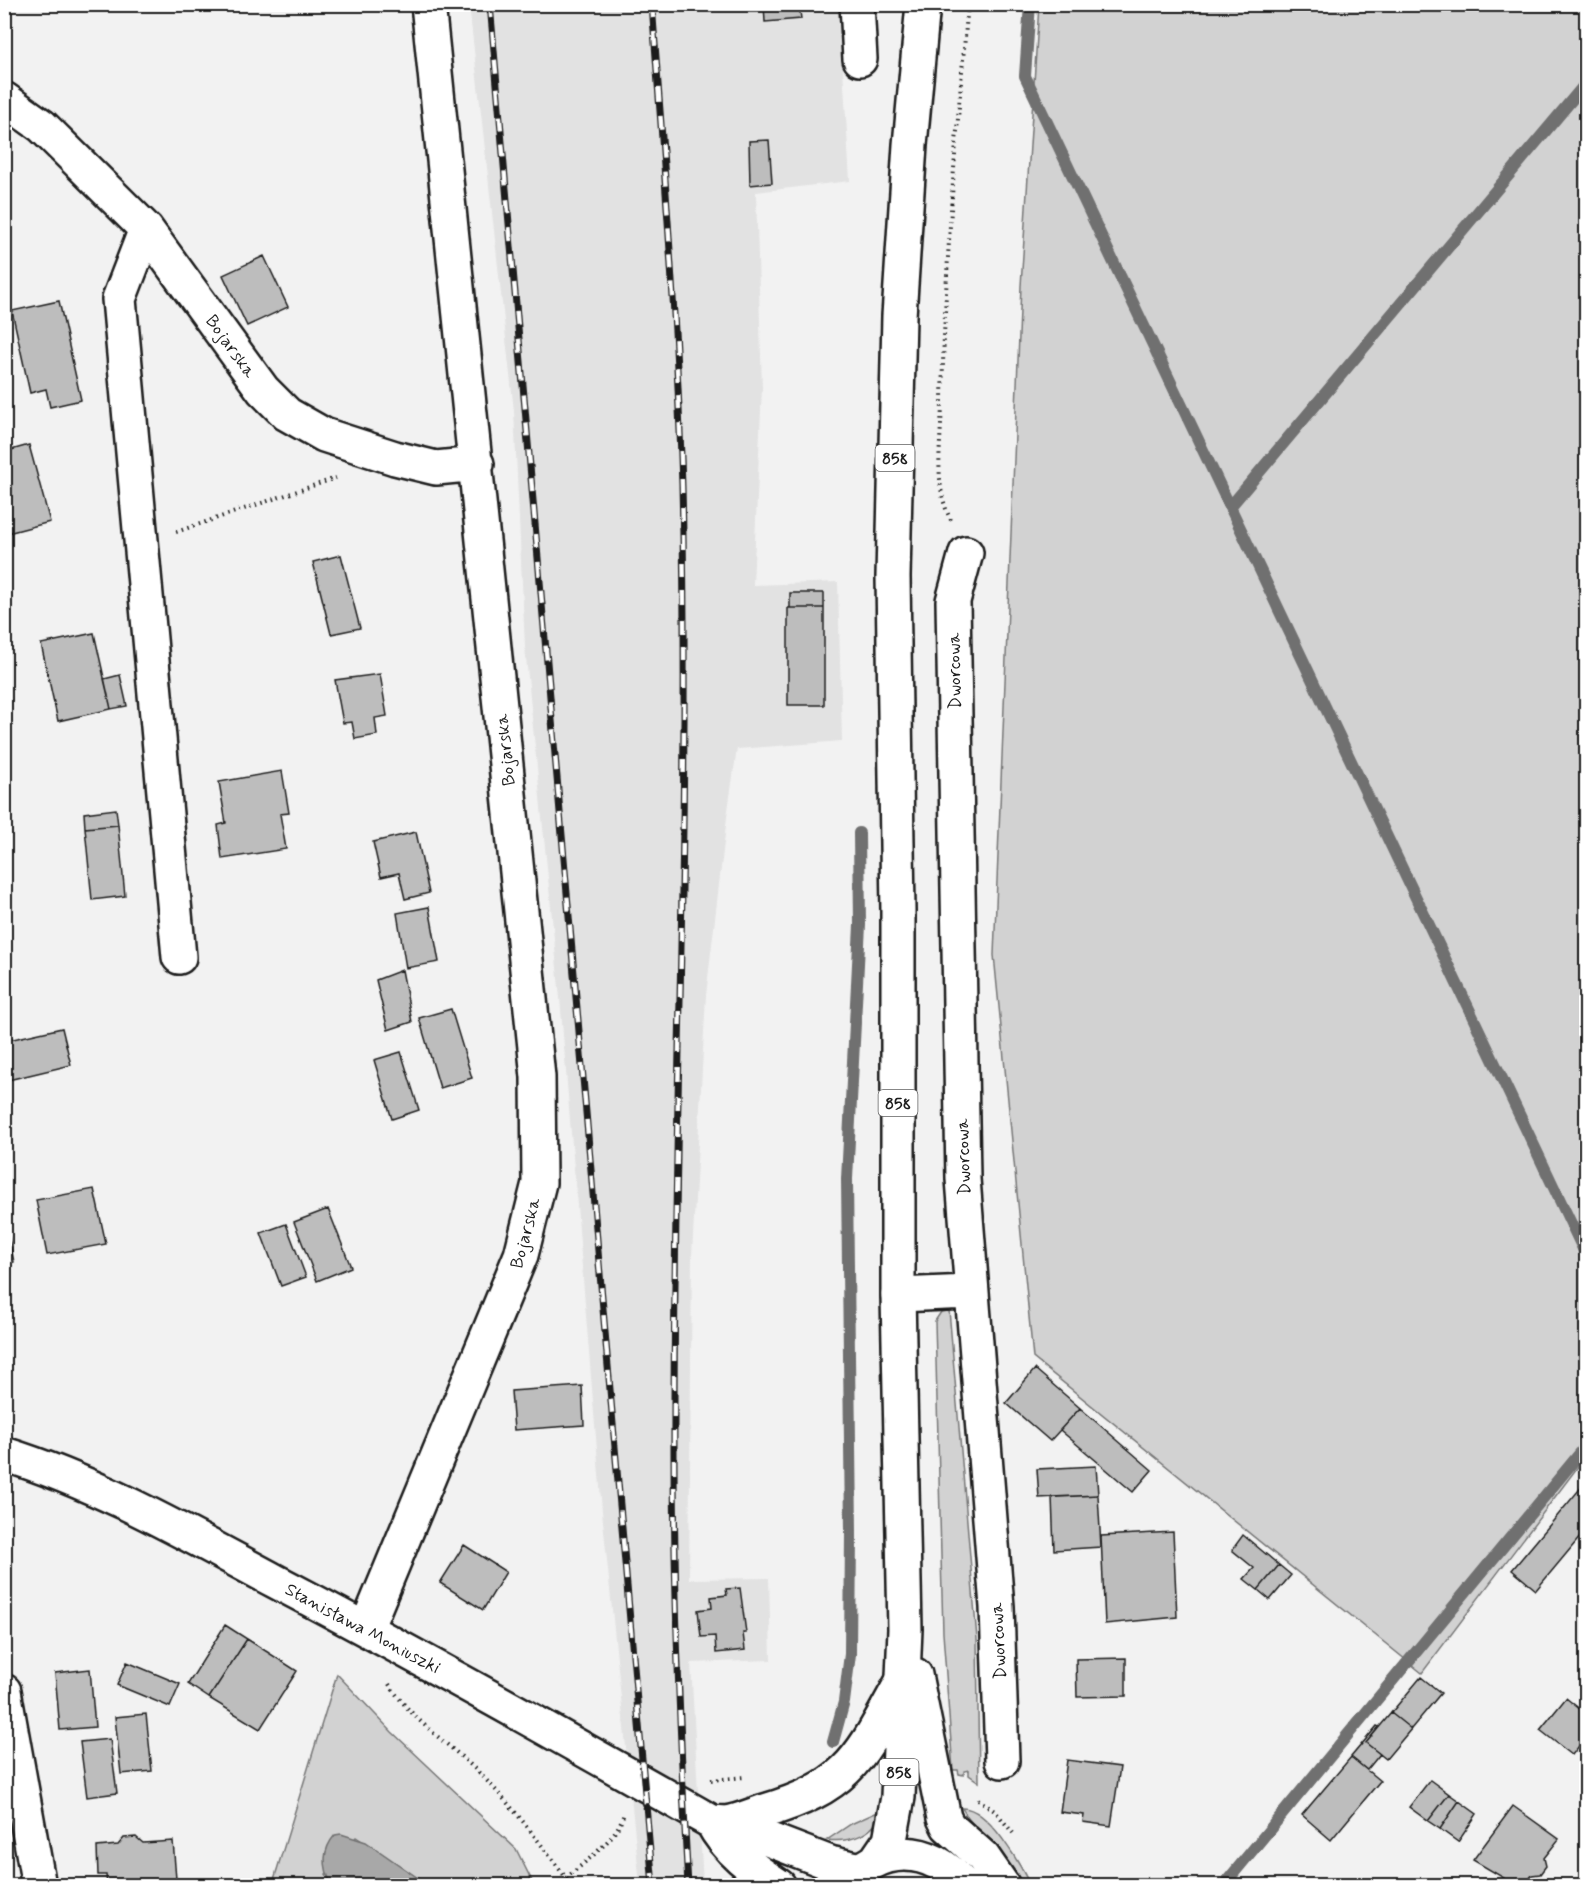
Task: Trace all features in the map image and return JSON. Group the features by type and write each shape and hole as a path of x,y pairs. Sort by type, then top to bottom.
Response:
{"street":[{"path":"428,4 477,464"},
{"path":"857,4 860,59"},
{"name":"858","path":"862,1872 887,1847 893,1831 898,1797 905,1629 898,1295 898,912 893,577 896,393 909,145 923,4"},
{"name":"Bojarska","path":"4,99 42,126 146,229 263,390 287,414 324,435 425,466 435,468 477,464 538,1077 539,1183 513,1277 366,1629"},
{"path":"146,229 119,299 179,957"},
{"name":"Dworcowa","path":"966,553 953,601 962,1167 970,1292 997,1607 1002,1761"},
{"path":"898,1295 970,1292"},
{"name":"Stanisława Moniuszki","path":"4,1454 74,1479 117,1499 366,1629 630,1776 719,1822 830,1863 862,1872"},
{"name":"858","path":"905,1629 946,1822 979,1852 1003,1886"},
{"path":"719,1822 800,1800 837,1779 860,1755 903,1680"},
{"path":"4,1691 39,1886"},
{"name":"Stanisława Moniuszki","path":"719,1822 722,1838 743,1861 779,1886"},
{"path":"862,1872 900,1853 921,1856 945,1868 964,1886"}],"path":[{"path":"952,522 945,508 941,470 946,265 968,4"},
{"path":"141,544 340,476"},
{"path":"386,1680 405,1709 475,1769 526,1824 566,1878 569,1886"},
{"path":"566,1878 608,1839 622,1821 630,1776"}],"shaded area":[{"path":"469,5 839,5 850,181 756,192 762,388 753,585 838,582 842,741 737,749 727,817 706,995 692,1255 689,1579 769,1578 771,1660 691,1663 703,1885 640,1885 602,1511 560,998 525,647 514,411"},
{"path":"1039,5 1586,5 1586,1456 1422,1673 1033,1358 994,955 1021,286"},
{"path":"949,1310 977,1639 979,1782 969,1775 969,1770 964,1771 964,1775 959,1774 958,1770 953,1770 943,1633 935,1321 941,1312"},
{"path":"337,1674 392,1732 516,1849 534,1885 428,1885 356,1837 326,1874 332,1885 272,1886"},
{"path":"962,1808 972,1810 992,1826 1011,1851 1030,1885 1022,1885 1008,1863 975,1827"},
{"path":"882,1810 874,1825 861,1835 845,1840 827,1840 851,1824"},
{"path":"341,1834 366,1842 428,1885 332,1885 325,1866 327,1847 335,1835"}],"building":[{"path":"764,4 799,4 801,19 765,22"},
{"path":"769,140 772,183 750,185 749,141"},
{"path":"264,256 288,307 247,326 223,275"},
{"path":"59,301 81,400 50,407 46,389 30,393 12,311"},
{"path":"29,445 50,522 4,534 4,452"},
{"path":"341,555 360,628 331,634 313,562"},
{"path":"790,593 824,593 824,608 790,608"},
{"path":"788,608 824,608 824,705 788,705"},
{"path":"94,633 111,709 58,721 41,644"},
{"path":"380,674 387,716 375,718 377,735 355,739 352,722 343,723 335,680"},
{"path":"120,675 127,706 111,709 104,679"},
{"path":"282,771 289,813 280,814 286,849 222,859 218,825 226,823 219,782"},
{"path":"116,809 118,825 85,828 84,813"},
{"path":"118,825 125,896 92,900 85,828"},
{"path":"416,832 429,893 405,899 399,873 381,877 373,842"},
{"path":"429,907 439,962 406,968 397,913"},
{"path":"402,970 412,1022 388,1030 376,980"},
{"path":"451,1009 472,1078 440,1088 419,1018"},
{"path":"62,1028 71,1065 4,1081 4,1041"},
{"path":"401,1052 419,1110 392,1119 374,1060"},
{"path":"94,1189 106,1244 47,1255 36,1200"},
{"path":"328,1209 351,1267 317,1281 294,1222"},
{"path":"4,1217 14,1262 4,1264"},
{"path":"286,1224 306,1277 281,1286 261,1233"},
{"path":"1035,1369 1080,1408 1050,1441 1006,1403"},
{"path":"582,1386 584,1425 514,1430 511,1391"},
{"path":"1080,1408 1152,1470 1133,1492 1060,1430"},
{"path":"1096,1466 1098,1495 1039,1498 1037,1469"},
{"path":"1584,1484 1586,1486 1586,1530 1536,1590 1512,1570"},
{"path":"1098,1495 1101,1547 1054,1550 1052,1497"},
{"path":"1173,1532 1177,1617 1105,1624 1101,1536"},
{"path":"1243,1535 1279,1565 1258,1590 1244,1579 1254,1568 1232,1550"},
{"path":"464,1545 506,1572 483,1610 440,1583"},
{"path":"1279,1565 1291,1575 1270,1600 1258,1590"},
{"path":"740,1588 746,1633 743,1633 745,1650 716,1653 715,1636 701,1637 698,1610 712,1608 711,1597 727,1595 726,1589"},
{"path":"225,1625 247,1639 209,1698 188,1684"},
{"path":"247,1639 297,1671 260,1729 209,1698"},
{"path":"1126,1658 1126,1696 1077,1697 1076,1659"},
{"path":"127,1662 180,1684 170,1707 117,1685"},
{"path":"90,1669 95,1727 60,1730 55,1673"},
{"path":"1421,1677 1441,1693 1411,1729 1391,1713"},
{"path":"1566,1698 1586,1714 1586,1737 1572,1755 1540,1730"},
{"path":"1391,1713 1411,1729 1386,1759 1366,1743"},
{"path":"146,1714 152,1771 121,1774 115,1717"},
{"path":"1377,1726 1379,1727 1366,1743 1380,1754 1367,1770 1351,1757"},
{"path":"110,1739 117,1793 87,1797 80,1742"},
{"path":"1351,1757 1380,1781 1331,1840 1302,1815"},
{"path":"1067,1760 1120,1767 1111,1826 1083,1822 1084,1815 1060,1812"},
{"path":"1430,1780 1449,1794 1428,1821 1409,1807"},
{"path":"1449,1794 1459,1801 1440,1829 1428,1821"},
{"path":"1459,1801 1477,1814 1458,1842 1440,1829"},
{"path":"1513,1806 1559,1839 1544,1858 1546,1866 1540,1874 1532,1875 1525,1886 1508,1886 1503,1881 1504,1878 1473,1860"},
{"path":"136,1837 143,1843 173,1841 176,1879 147,1882 147,1886 107,1886 106,1875 98,1875 97,1847 118,1845 124,1838"}],"waterway":[{"path":"1030,4 1025,76 1586,1255"},
{"path":"1230,507 1586,83"},
{"path":"833,1742 844,1702 850,1654 847,1179 860,925 859,833"},
{"path":"1223,1886 1586,1446"}],"railway":[{"path":"490,4 653,1886"},
{"path":"652,4 673,305 682,486 684,727 674,1451 678,1668 688,1886"}]}
